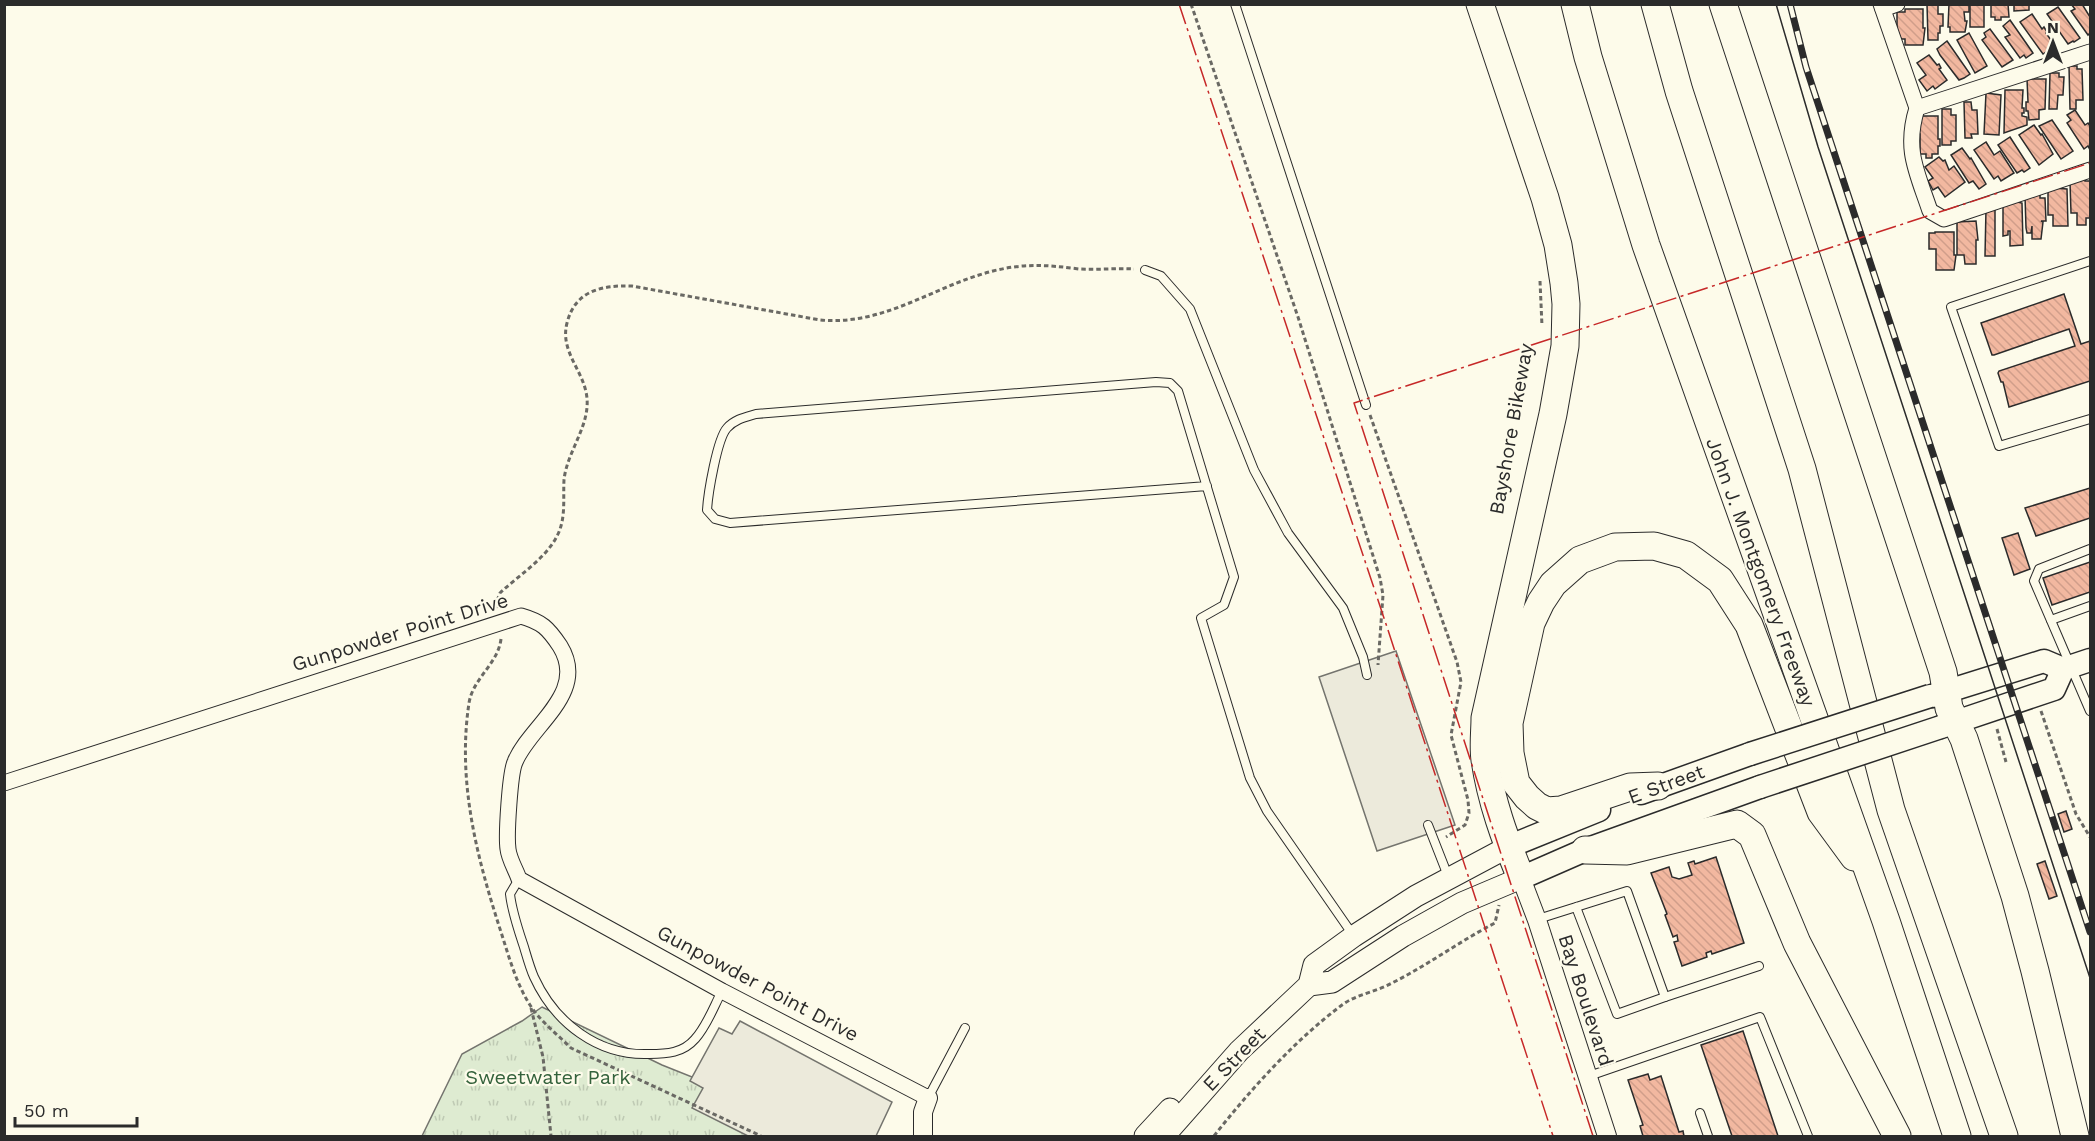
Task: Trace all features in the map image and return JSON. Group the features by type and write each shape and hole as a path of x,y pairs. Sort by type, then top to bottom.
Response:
{"highway":[{"path":"1480,4 1545,198 1557,245 1566,304 1565,346 1553,414 1485,717 1485,758 1498,817 1521,878"},
{"name":"John J. Montgomery Freeway","path":"1575,4 1588,57 1646,245 1871,879 1957,1137"},
{"path":"1655,4 1679,91 1802,469 1891,810 2004,1137"},
{"path":"1723,4 1943,672 1938,694 1948,724 1966,744 2015,896 2075,1137"},
{"path":"1658,786 1630,787 1571,807 1547,811 1527,797 1516,783 1510,753 1509,723 1531,623 1541,602 1553,584 1580,560 1615,547 1654,546 1686,555 1720,580 1749,626 1821,812 1871,879"},
{"path":"1585,849 1627,851 1737,824 1752,835 1797,943 1897,1137"}],"main road":[{"name":"E Street","path":"1164,1137 1239,1051 1309,985 1314,965 1354,936 1448,878 1508,847 1658,786 1750,754 2044,661 2075,665"},
{"name":"E Street","path":"1309,985 1332,982 1403,936 1462,903 1585,849 1760,787 2054,689 2075,665"},
{"path":"1145,1137 1174,1104 1200,1095"}],"street":[{"path":"1887,6 1917,108 1913,123 1911,153 1930,211 1944,219 2091,170"},
{"path":"1917,108 2091,52"},
{"name":"Gunpowder Point Drive","path":"4,783 521,616 538,621 552,634 565,654 567,672 564,691 555,708 514,763 510,786 508,851 519,879 722,991 928,1098"},
{"name":"Bay Boulevard","path":"1521,878 1537,920 1607,1137"},
{"path":"923,1137 923,1112 928,1098"}],"lane":[{"path":"1235,4 1366,405"},
{"path":"2091,261 1951,307 1999,446 2091,419"},
{"path":"1145,270 1161,276 1190,309 1254,470 1288,533 1343,608 1368,675"},
{"path":"1207,486 730,523 715,519 707,510 708,496 726,428 741,418 756,414 1156,382 1170,383 1178,391 1207,486 1234,577 1224,605 1200,618 1250,778 1268,811 1354,936"},
{"path":"2091,549 2039,569 2034,581 2051,620 2075,665 2091,711"},
{"path":"2051,620 2091,606"},
{"path":"1428,825 1448,878"},
{"path":"519,879 510,894 512,911 534,977 560,1018 581,1034 603,1046 625,1053 666,1054 683,1050 696,1038 722,991"},
{"path":"1537,920 1627,891 1665,998"},
{"path":"1576,907 1617,1014 1759,966"},
{"path":"1587,1077 1760,1017 1808,1137"},
{"path":"928,1098 965,1028"},
{"path":"1701,1113 1708,1137"}],"path":[{"path":"1191,4 1298,317 1380,578 1383,596 1378,671"},
{"path":"551,1137 543,1057 530,1005 516,976 483,878 475,845 465,762 470,700 475,687 497,655 502,633 497,601 500,592 551,545 558,535 562,520 564,479 570,457 585,421 587,405 586,391 566,339 567,322 575,306 584,295 600,287 632,286 840,322 878,315 967,279 994,270 1023,265 1145,270"},
{"name":"Bayshore Bikeway","path":"1540,278 1542,328"},
{"path":"1366,405 1461,682 1451,735 1468,800 1469,813 1465,825 1435,844"},
{"path":"2039,707 2076,814 2091,837"},
{"path":"1997,729 2006,762"},
{"path":"1214,1137 1241,1102 1296,1046 1342,1005 1392,983 1495,923 1500,908"},
{"path":"530,1005 546,1025 571,1048 761,1137"}],"green space":[{"name":"Sweetwater Park","path":"542,1007 662,1065 840,1136 422,1136 462,1054 522,1021"}],"shaded area":[{"path":"1396,651 1455,825 1377,851 1319,677"},
{"path":"740,1021 892,1102 876,1136 748,1136 692,1108 703,1088 690,1081 719,1028 732,1034"}],"building":[{"path":"1927,4 1938,4 1938,14 1943,14 1943,26 1940,26 1938,40 1928,40"},
{"path":"1949,4 1969,4 1969,12 1964,12 1965,21 1967,21 1965,32 1950,32 1950,27 1948,27"},
{"path":"1970,4 1984,4 1984,27 1970,27"},
{"path":"1991,4 2008,4 2009,17 1995,20 1995,17 1991,17"},
{"path":"2014,4 2029,4 2029,10 2014,11"},
{"path":"2071,4 2082,4 2090,17 2088,35 2071,11 2075,9"},
{"path":"2058,7 2080,38 2074,42 2068,44 2047,14"},
{"path":"1905,9 1923,9 1923,28 1925,28 1923,45 1905,45 1905,39 1901,39 1897,29 1897,12 1905,12"},
{"path":"2032,14 2042,29 2044,27 2055,46 2043,54 2020,22"},
{"path":"2010,20 2033,53 2026,58 2024,55 2020,58 2005,37 2010,35 2003,26"},
{"path":"1990,29 2013,60 2002,67 1982,40 1986,37 1984,33"},
{"path":"1969,33 1987,66 1975,73 1957,40"},
{"path":"1947,41 1970,74 1959,80 1937,49"},
{"path":"1929,55 1937,65 1939,64 1941,68 1939,69 1947,80 1935,89 1933,86 1927,91 1919,80 1926,75 1917,63"},
{"path":"2069,66 2082,69 2083,100 2076,100 2076,109 2070,109"},
{"path":"2050,73 2059,73 2059,77 2064,77 2063,95 2058,95 2057,109 2049,109"},
{"path":"2027,79 2046,79 2045,109 2039,110 2039,119 2029,120 2028,111 2026,111"},
{"path":"2005,90 2023,90 2024,113 2022,116 2027,117 2027,125 2004,133"},
{"path":"1986,93 2001,95 1999,135 1984,134"},
{"path":"1964,102 1971,102 1972,110 1977,110 1978,134 1971,134 1972,138 1965,138"},
{"path":"1942,109 1951,109 1951,115 1956,115 1956,141 1951,141 1951,145 1942,145"},
{"path":"2075,110 2085,125 2088,123 2090,126 2090,150 2088,146 2084,149 2067,123 2071,120 2067,115"},
{"path":"1920,116 1938,116 1940,146 1938,146 1938,154 1932,154 1932,158 1926,158 1926,154 1920,154 1920,134 1914,134"},
{"path":"2052,120 2073,151 2061,159 2039,126"},
{"path":"2034,125 2053,154 2039,165 2019,135"},
{"path":"2010,137 2030,168 2024,172 2022,170 2017,173 1998,145"},
{"path":"1986,142 1994,155 2000,151 2014,173 2001,181 1998,176 1994,179 1974,150"},
{"path":"1962,148 1971,158 1986,184 1979,189 1973,181 1969,183 1951,155"},
{"path":"1939,157 1945,160 1949,170 1954,166 1965,182 1945,197 1938,187 1933,190 1928,181 1933,178 1925,167"},
{"path":"2085,179 2085,181 2090,181 2090,218 2086,218 2086,225 2077,225 2077,213 2071,213 2070,182"},
{"path":"2067,189 2068,226 2053,226 2053,215 2048,215 2048,190"},
{"path":"2040,195 2040,198 2045,198 2046,221 2041,221 2043,222 2041,239 2032,239 2032,226 2031,233 2027,233 2025,196"},
{"path":"2022,203 2023,245 2010,246 2010,231 2008,235 2003,236 2003,204"},
{"path":"1986,209 1995,209 1995,256 1985,256"},
{"path":"1976,221 1978,240 1976,240 1976,264 1965,264 1964,255 1957,255 1957,222"},
{"path":"1954,232 1954,255 1956,255 1954,270 1936,270 1936,249 1929,249 1929,233"},
{"path":"2064,294 2081,344 2090,341 2090,381 2009,407 1999,371 2075,346 2069,329 1992,355 1981,323"},
{"path":"2090,488 2090,518 2036,536 2025,508"},
{"path":"2018,533 2030,569 2014,575 2002,538"},
{"path":"2090,562 2090,592 2052,605 2043,578"},
{"path":"2066,811 2072,829 2064,832 2058,814"},
{"path":"1716,857 1744,943 1712,954 1711,951 1706,953 1707,957 1682,966 1674,942 1678,941 1677,935 1673,937 1665,915 1667,914 1651,873 1669,867 1672,877 1679,879 1692,875 1688,863 1694,861 1695,864"},
{"path":"2045,861 2057,896 2049,899 2037,864"},
{"path":"1743,1031 1778,1136 1732,1136 1701,1045"},
{"path":"1648,1074 1650,1080 1661,1076 1679,1132 1683,1131 1684,1136 1643,1136 1640,1126 1643,1125 1628,1080"}],"tram line":[{"path":"1776,4 1818,147 2090,978"}],"railway":[{"path":"1790,4 1806,67 2090,932"}],"power":[{"path":"1179,4 1388,630 1553,1136"},
{"path":"1593,1136 1354,403 2090,163"}]}
